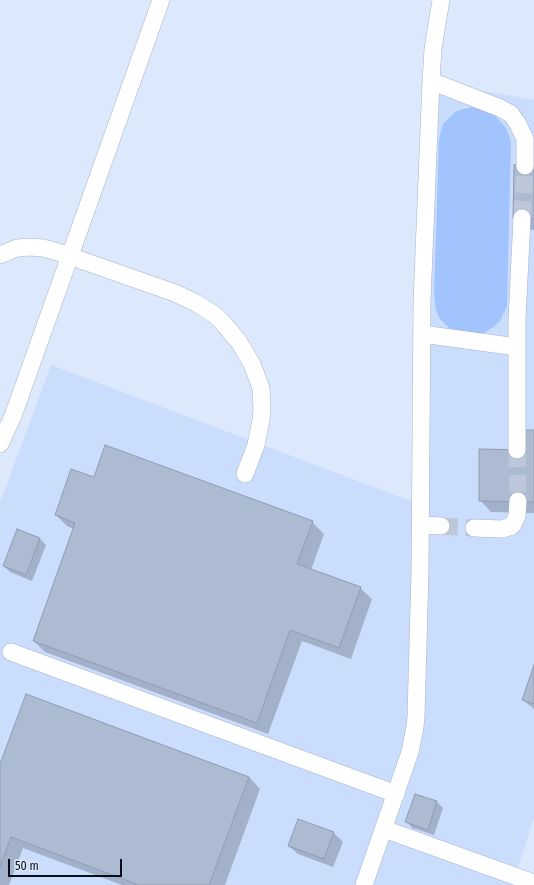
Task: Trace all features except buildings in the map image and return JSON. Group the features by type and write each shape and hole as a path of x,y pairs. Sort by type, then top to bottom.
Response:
{"lane":[{"path":"0,444 12,416 161,0"},
{"path":"364,885 410,752 415,727 417,703 421,525 422,334 431,82 433,49 441,0"},
{"path":"431,82 500,108 511,114 518,124 525,139 525,166"},
{"path":"517,450 517,319 522,218"},
{"path":"0,255 17,248 43,248 184,297 212,313 239,342 252,364 261,388 262,410 259,434 245,474"},
{"path":"422,334 517,347"},
{"path":"474,528 502,529 512,526 517,516 518,501"},
{"path":"421,525 440,526"},
{"path":"11,652 396,794"},
{"path":"384,829 529,882"}],"shaded area":[{"path":"431,81 534,100 534,818 512,885 0,885 0,503 51,365 421,505"},
{"path":"474,107 490,112 497,118 506,128 511,141 507,306 500,321 482,334 475,335 452,330 439,318 436,310 434,294 439,140 443,124 454,113 459,110"}],"tunnel":[{"path":"522,218 525,166"},
{"path":"517,450 518,501"},
{"path":"441,526 474,528"}]}
